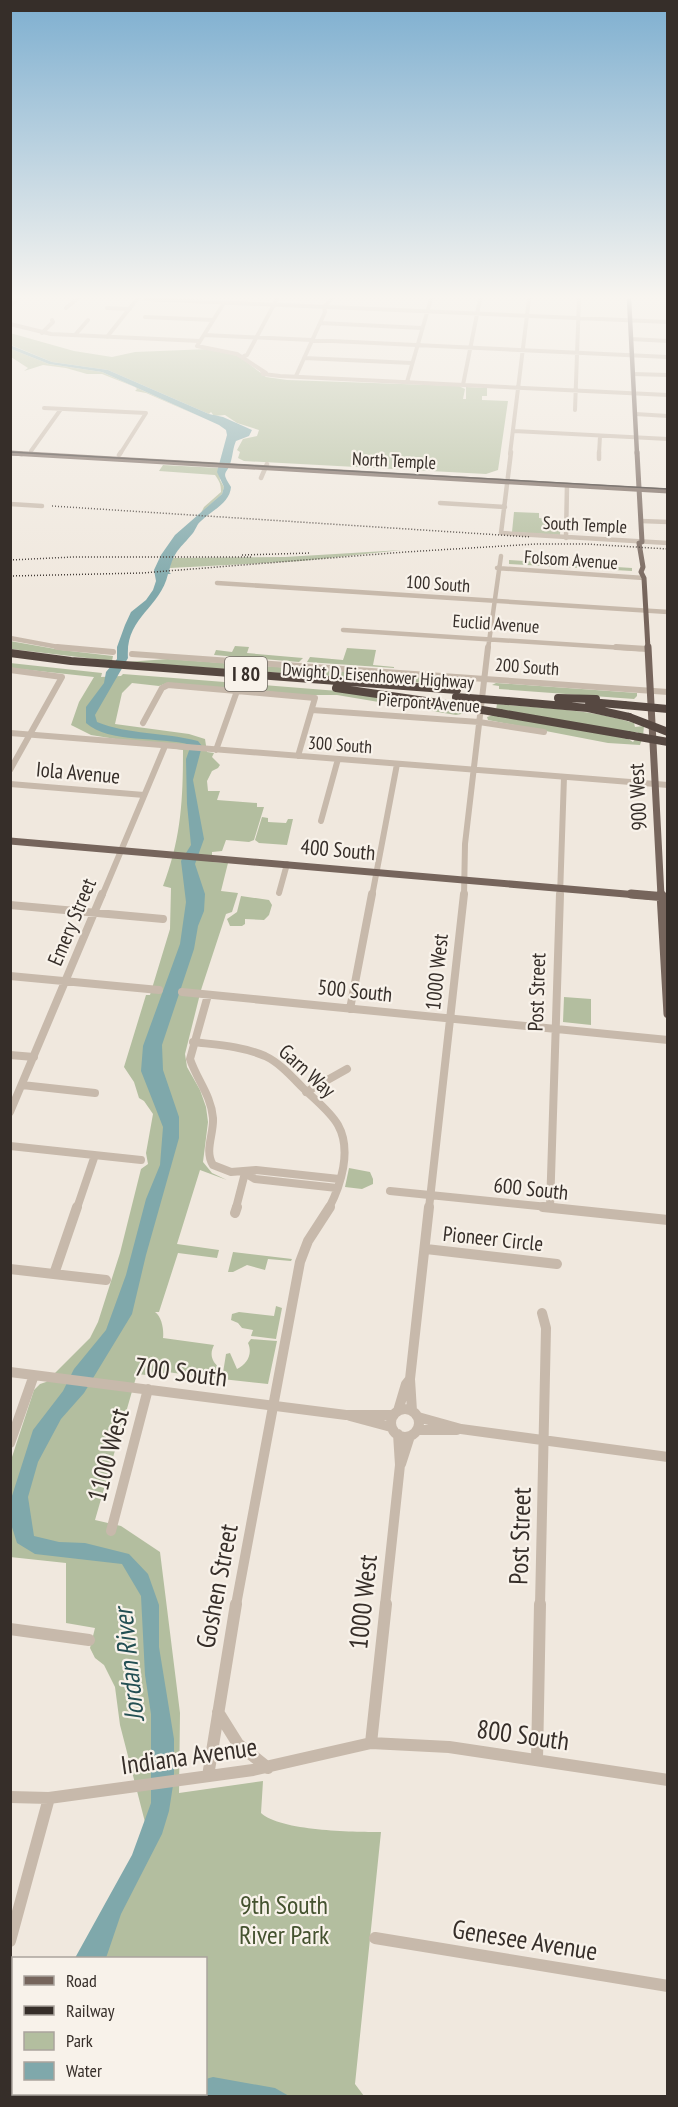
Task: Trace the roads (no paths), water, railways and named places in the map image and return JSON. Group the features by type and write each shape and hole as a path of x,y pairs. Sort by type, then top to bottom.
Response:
{"highway":[{"name":"Dwight D. Eisenhower Highway","path":"10,653 103,666"},
{"name":"Dwight D. Eisenhower Highway","path":"10,658 456,697"},
{"name":"Dwight D. Eisenhower Highway","path":"128,668 336,688 456,697 533,697 625,703 668,709"},
{"path":"456,697 500,713 668,742"},
{"name":"Dwight D. Eisenhower Highway","path":"507,698 588,708 630,717 668,732"},
{"path":"625,703 668,702"}],"main road":[{"name":"900 West","path":"634,397 642,542 645,543 642,551 643,567 646,569 645,612 655,784 666,898 668,1014"},
{"name":"North Temple","path":"10,451 119,455 214,464"},
{"name":"North Temple","path":"10,451 639,487 668,491"},
{"name":"North Temple","path":"508,480 567,485 668,486"},
{"name":"400 South","path":"10,841 666,898"}],"street":[{"path":"440,503 505,507 518,397"},
{"path":"574,410 575,397"},
{"path":"44,408 147,413 119,455"},
{"path":"31,451 62,409"},
{"path":"635,414 668,416"},
{"path":"514,431 668,439"},
{"path":"599,459 600,435"},
{"path":"261,478 266,467"},
{"path":"566,538 567,485"},
{"path":"10,504 42,506"},
{"name":"South Temple","path":"505,507 501,533 668,543"},
{"path":"641,521 668,522"},
{"name":"1000 West","path":"400,1465 414,1433 415,1414 410,1379 451,1018 473,770 499,556"},
{"name":"Folsom Avenue","path":"497,568 644,578"},
{"name":"100 South","path":"217,583 668,613"},
{"name":"Euclid Avenue","path":"343,630 648,649"},
{"path":"10,638 62,648 113,652"},
{"name":"200 South","path":"132,654 668,692"},
{"path":"10,670 62,677 10,770"},
{"path":"143,723 165,686 315,698 298,756"},
{"path":"216,750 237,691"},
{"name":"Pierpont Avenue","path":"312,710 479,722 544,732"},
{"name":"300 South","path":"10,733 668,785"},
{"name":"Emery Street","path":"10,1112 165,746"},
{"path":"321,821 338,759"},
{"path":"350,1009 397,764"},
{"name":"Post Street","path":"550,1209 564,777"},
{"name":"Iola Avenue","path":"10,784 144,795"},
{"path":"279,893 287,864"},
{"path":"10,905 163,919"},
{"path":"10,976 159,990"},
{"name":"500 South","path":"182,992 668,1040"},
{"path":"208,995 193,1042 190,1061 208,1093 213,1113 210,1160 221,1170 245,1173 255,1179 338,1184"},
{"name":"Garn Way","path":"193,1042 239,1047 261,1054 279,1065 332,1118 343,1136 344,1149 338,1184 329,1209 313,1231 302,1255 275,1406"},
{"path":"10,1055 34,1057"},
{"path":"306,1092 347,1069"},
{"path":"22,1086 94,1093"},
{"path":"10,1146 141,1160"},
{"path":"54,1274 95,1155"},
{"path":"235,1213 245,1173"},
{"name":"600 South","path":"390,1191 668,1220"},
{"name":"Pioneer Circle","path":"426,1249 557,1264"},
{"path":"10,1269 106,1280"},
{"name":"Post Street","path":"537,1760 545,1440 546,1328 542,1313"},
{"name":"700 South","path":"10,1372 346,1415 415,1414"},
{"path":"10,1443 34,1375"},
{"name":"1000 West","path":"370,1743 400,1465 394,1431 395,1413 410,1379"},
{"name":"1100 West","path":"111,1531 148,1389"},
{"name":"Goshen Street","path":"208,1776 218,1710 275,1406"},
{"path":"415,1414 461,1429 668,1457"},
{"name":"700 South","path":"346,1415 394,1431 414,1433"},
{"path":"414,1433 461,1429"},
{"path":"10,1629 89,1640"},
{"path":"218,1710 238,1744 268,1768"},
{"name":"800 South","path":"370,1743 450,1747 668,1780"},
{"name":"Indiana Avenue","path":"10,1797 49,1798 268,1768 370,1743"},
{"path":"10,1941 49,1798"},
{"name":"Genesee Avenue","path":"375,1938 668,1986"}],"water":[{"path":"158,397 171,397 252,430 249,436 236,441 225,473 231,487 230,493 200,522 175,554 169,572 171,574 168,574 158,596 132,632 128,658 95,715 97,722 109,726 185,738 198,741 202,746 193,780 204,839 195,864 205,894 204,911 198,926 194,949 162,1045 163,1070 179,1117 179,1138 132,1314 84,1393 61,1419 38,1462 28,1497 34,1536 59,1542 85,1543 129,1554 148,1574 159,1605 159,1647 174,1739 174,1779 169,1811 162,1834 121,1914 106,1957 76,1957 132,1855 151,1803 151,1714 145,1675 141,1596 122,1564 35,1554 17,1543 11,1524 11,1499 33,1430 63,1391 74,1369 106,1330 126,1275 146,1199 160,1165 163,1127 141,1071 143,1046 180,944 186,902 181,861 191,845 186,759 191,745 121,737 96,730 86,723 86,707 104,683 106,672 117,659 117,647 131,612 146,600 153,590 156,581 154,570 161,555 175,535 222,494 224,487 217,472 227,435 226,430"},
{"path":"213,2077 275,2088 289,2096 155,2096 207,2095 207,2079"}],"tram line":[{"path":"10,452 668,489"}],"railway":[{"path":"52,506 531,537"},
{"path":"10,576 142,573 536,544 586,544 668,549"},
{"path":"242,555 311,553"},
{"path":"10,560 73,557 251,557"}],"water label":[{"name":"Jordan River","path":"129,1665"}],"park label":[{"name":"9th South River Park","path":"284,1920"}]}
